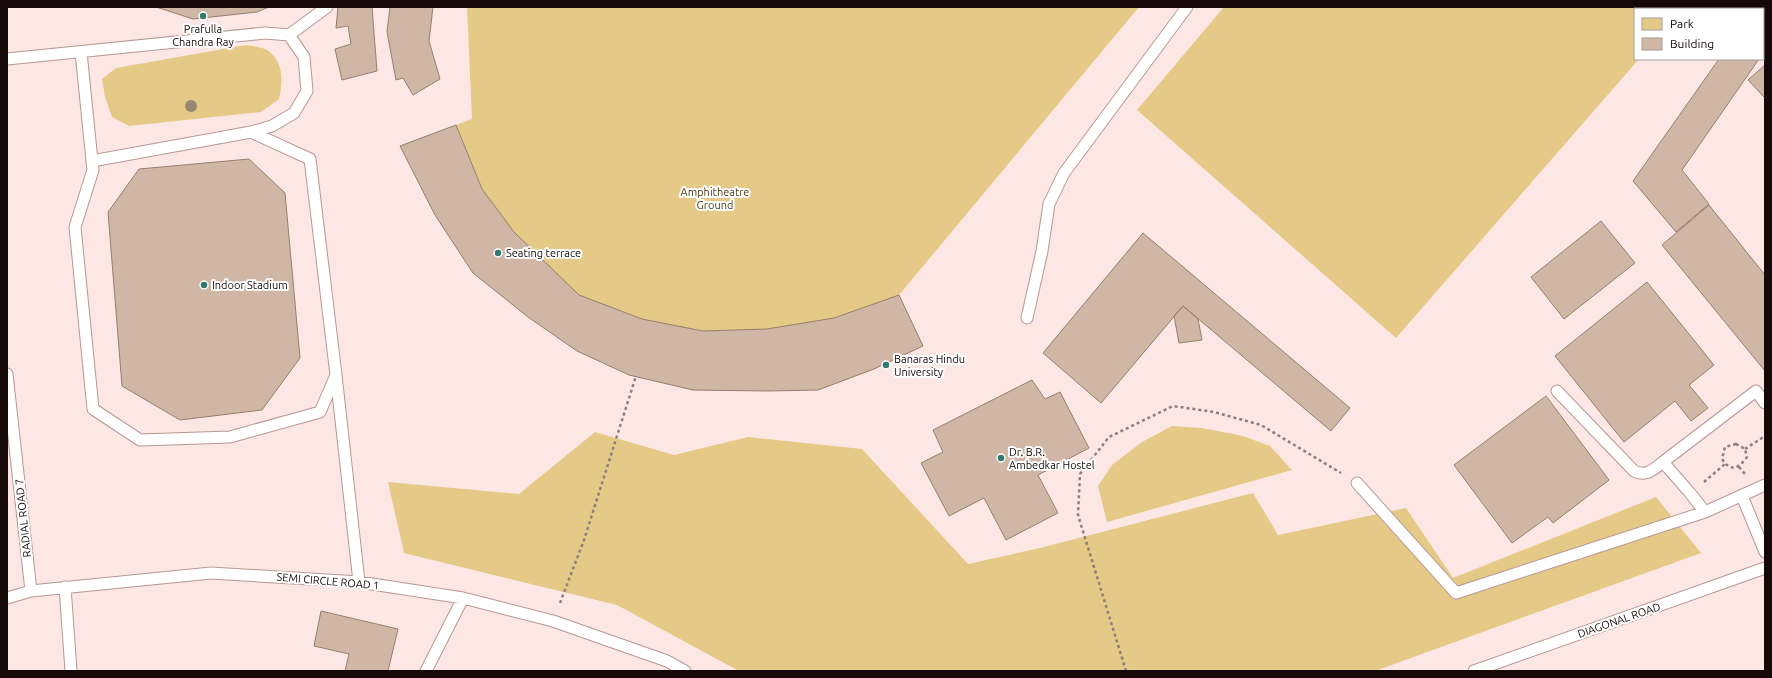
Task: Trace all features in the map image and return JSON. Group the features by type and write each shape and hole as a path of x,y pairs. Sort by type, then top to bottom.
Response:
{"lane":[{"path":"7,59 265,33 289,35 327,7"},
{"path":"1027,318 1042,251 1049,204 1064,173 1187,7"},
{"path":"92,161 251,132 272,126 294,113 307,91 304,58 289,35"},
{"path":"81,52 93,170 75,227 93,409 140,440 230,436 320,412 336,374"},
{"path":"251,132 310,159 336,374 358,582"},
{"name":"RADIAL ROAD 7","path":"7,377 30,591"},
{"path":"1557,391 1634,471 1641,475 1651,472 1756,392 1765,402"},
{"path":"1663,462 1705,512"},
{"path":"1357,483 1456,593 1705,512 1765,485"},
{"path":"1742,496 1765,552"},
{"name":"DIAGONAL ROAD","path":"1474,671 1765,568"},
{"name":"SEMI CIRCLE ROAD 1","path":"7,598 30,591 211,573 358,582 463,598 553,621 667,661 685,671"},
{"path":"66,587 71,671"},
{"path":"426,671 463,598"}],"path":[{"path":"553,621 584,540 636,376"},
{"path":"1126,671 1078,515 1080,474 1110,437 1173,406 1214,412 1261,426 1357,483"},
{"path":"1745,449 1765,436"},
{"path":"1736,444 1745,449 1747,457 1739,467 1732,468 1725,464 1722,459 1725,447 1736,444"},
{"path":"1690,493 1725,464"}],"green space":[{"name":"Amphitheatre Ground","path":"467,7 1139,7 899,295 923,346 874,369 818,390 693,390 629,375 528,317 473,273 435,215 400,146 472,119"},
{"path":"1224,7 1685,7 1634,8 1634,60 1638,60 1396,338 1137,110"},
{"path":"246,45 260,47 267,50 277,60 281,72 279,99 261,112 129,126 112,117 105,97 102,79 116,68"},
{"path":"1172,426 1202,428 1243,436 1270,446 1292,470 1107,522 1098,486 1112,465 1142,442"},
{"path":"595,432 674,455 748,437 862,449 968,564 1040,548 1253,493 1278,535 1406,508 1453,578 1656,497 1701,553 1375,671 739,671 617,605 404,553 388,482 519,494"}],"building":[{"name":"Prafulla Chandra Ray","path":"156,7 269,7 257,12 193,19"},
{"path":"338,7 372,7 377,71 342,80 335,49 351,44 348,26 336,28"},
{"path":"390,7 433,7 429,41 440,79 413,95 403,78 396,80 387,32"},
{"path":"1718,60 1758,60 1682,170 1709,204 1676,232 1633,181"},
{"path":"1765,65 1765,98 1748,80"},
{"name":"Seating terrace","path":"456,125 482,189 514,232 579,295 642,319 703,331 767,329 834,318 899,295 923,346 874,369 818,390 768,391 693,390 629,375 577,351 528,317 473,273 435,215 400,146"},
{"name":"Indoor Stadium","path":"249,159 285,193 300,358 262,410 180,420 122,386 108,212 139,169"},
{"path":"1709,205 1765,275 1765,371 1662,245"},
{"path":"1601,221 1635,263 1564,319 1531,277"},
{"path":"1143,233 1350,408 1331,431 1183,306 1101,403 1043,353"},
{"path":"1647,282 1714,365 1689,385 1708,408 1691,421 1675,401 1624,442 1555,356"},
{"path":"1183,306 1198,319 1202,340 1179,343 1174,316"},
{"name":"Dr. B.R. Ambedkar Hostel","path":"1032,380 1045,399 1060,392 1089,448 1038,475 1058,513 1006,540 984,498 949,516 921,463 943,452 933,430"},
{"path":"1546,396 1609,480 1553,523 1548,517 1512,543 1454,465"},
{"path":"321,611 398,629 388,671 345,671 349,654 314,646"}],"place":[{"name":"Prafulla Chandra Ray","path":"203,16"},
{"name":"Seating terrace","path":"498,253"},
{"name":"Indoor Stadium","path":"204,285"},
{"name":"Banaras Hindu University","path":"886,365"},
{"name":"Dr. B.R. Ambedkar Hostel","path":"1001,458"}]}
